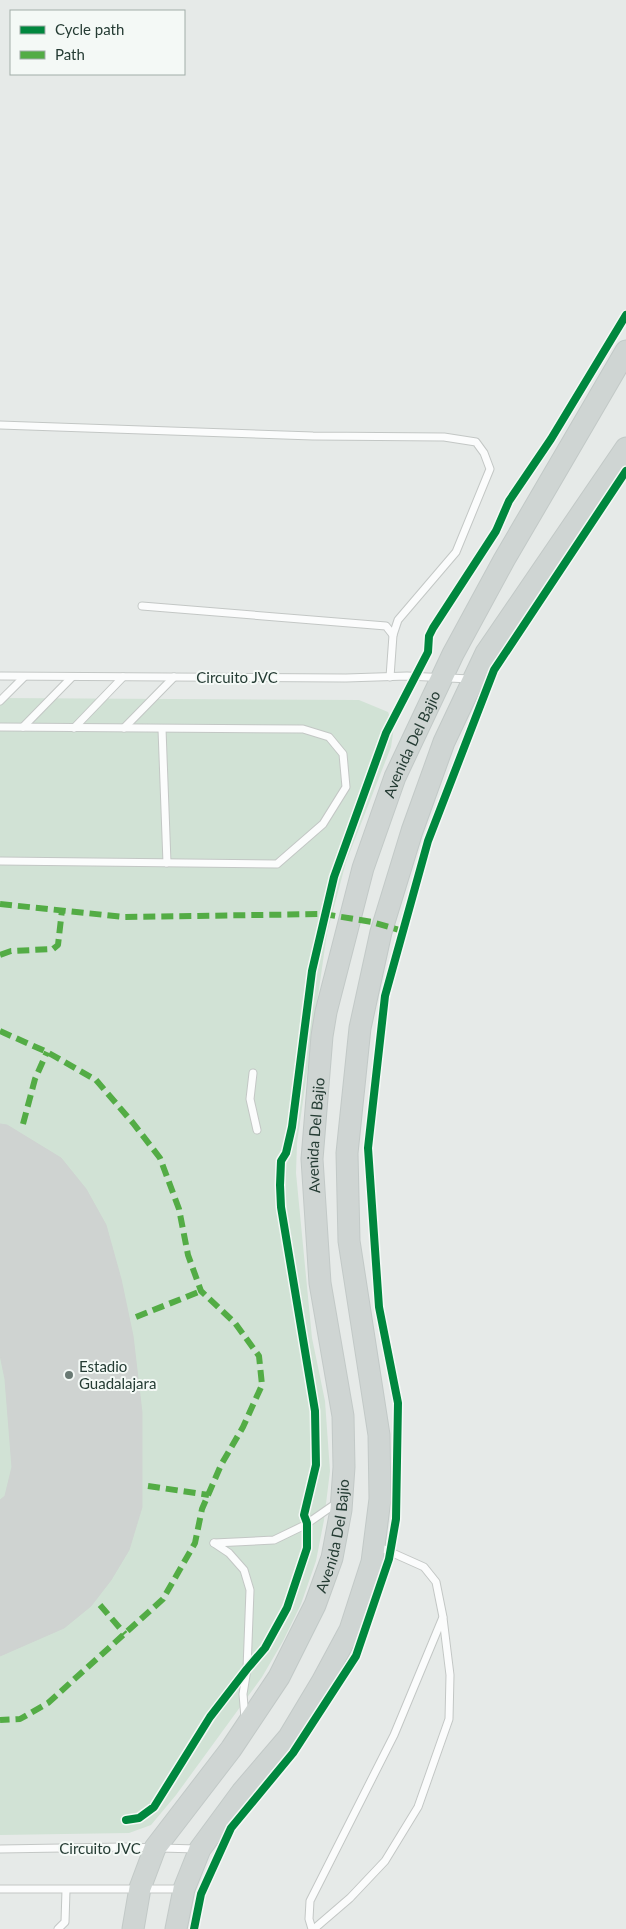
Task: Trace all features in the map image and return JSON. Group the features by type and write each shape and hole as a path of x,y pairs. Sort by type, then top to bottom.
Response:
{"main road":[{"name":"Avenida Del Bajio","path":"133,1929 140,1888 155,1848 231,1749 280,1677 315,1605 332,1558 342,1499 344,1467 343,1416 320,1283 312,1160 322,1036 326,1012 363,868 395,776 453,654 504,560 626,352"},
{"name":"Avenida Del Bajio","path":"176,1929 184,1889 200,1849 242,1792 289,1737 322,1682 350,1630 372,1562 380,1499 379,1434 349,1241 347,1154 360,1028 381,932 412,831 444,742 486,653 626,448"}],"lane":[{"path":"0,425 313,436 444,438 476,442 484,453 490,470 456,552 398,620 393,635 390,677"},
{"path":"142,606 386,626 393,635"},
{"name":"Circuito JVC","path":"0,676 473,679"},
{"path":"0,701 24,677"},
{"path":"23,727 72,677"},
{"path":"74,728 123,677"},
{"path":"124,728 174,677"},
{"path":"0,727 303,730 329,737 343,754 346,787 323,824 277,864 0,861"},
{"path":"162,728 167,863"},
{"path":"253,1073 250,1099 257,1130"},
{"path":"246,1726 243,1694 247,1668 250,1590 244,1570 229,1553 214,1543 274,1540 304,1525 342,1499"},
{"path":"374,1544 424,1566 436,1582 443,1617 450,1675 450,1719 418,1807 385,1861 350,1898 313,1929 309,1919 310,1901 394,1735 443,1617"},
{"name":"Circuito JVC","path":"0,1849 200,1849"},
{"path":"0,1888 66,1890 184,1889"},
{"path":"58,1929 65,1922 66,1890"}],"green space":[{"path":"0,698 359,700 388,712 394,727 391,747 346,862 327,933 297,1143 296,1173 312,1338 325,1401 330,1471 324,1520 316,1561 301,1604 283,1641 262,1677 176,1795 151,1825 129,1833 0,1835"}],"building":[{"name":"Estadio Guadalajara","path":"0,1124 7,1125 61,1158 86,1189 106,1225 121,1279 133,1336 142,1413 142,1507 129,1550 111,1580 91,1606 64,1628 0,1656 0,1500 5,1496 12,1467 5,1379 0,1355"}],"marked path":[{"path":"0,904 124,917 324,914 372,922 403,931"},
{"path":"0,955 11,951 53,949 58,945 62,910"},
{"path":"0,1031 47,1052 96,1080 160,1158 179,1209 188,1255 201,1291 235,1323 259,1356 262,1385 243,1427 221,1465 202,1509 195,1543 163,1599 48,1703 20,1719 0,1720"},
{"path":"23,1124 35,1079 47,1052"},
{"path":"136,1317 201,1291"},
{"path":"148,1486 209,1495"},
{"path":"100,1605 125,1634"}],"cycle path":[{"path":"126,1820 139,1818 154,1807 210,1717 265,1648 287,1608 307,1548 307,1523 304,1515 316,1465 315,1411 281,1207 280,1185 281,1161 286,1153 292,1127 312,971 334,877 386,733 428,652 429,636 433,628 496,531 509,501 551,439 626,315"},
{"path":"194,1929 201,1894 231,1828 293,1753 356,1656 389,1559 396,1519 398,1403 379,1307 368,1148 385,996 428,841 494,670 626,471"}],"place":[{"name":"Estadio Guadalajara","path":"69,1375"}]}
